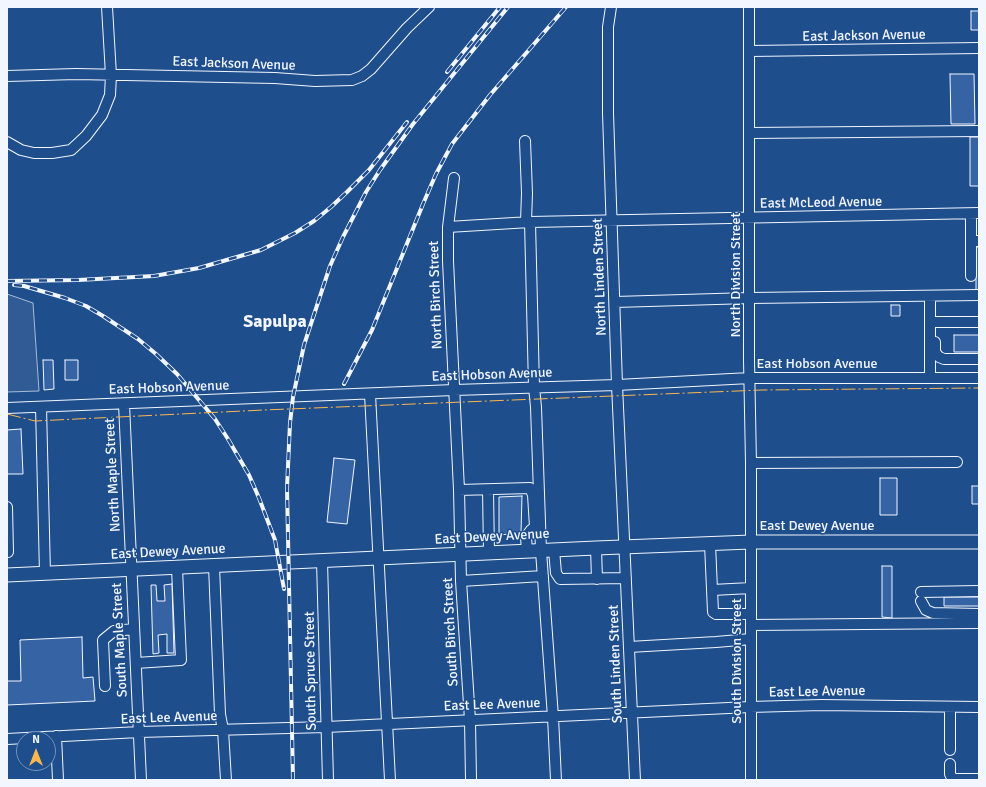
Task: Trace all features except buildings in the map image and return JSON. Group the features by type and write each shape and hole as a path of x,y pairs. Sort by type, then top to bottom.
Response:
{"main road":[{"name":"East Dewey Avenue","path":"7,575 751,542 979,542"}],"street":[{"path":"7,142 21,150 34,153 52,153 71,150 86,136 102,115 110,95 111,75 107,7"},
{"name":"East Jackson Avenue","path":"7,76 76,74 275,78 315,81 352,80 362,76 371,69 406,28 429,7"},
{"name":"North Linden Street","path":"611,7 608,27 608,113 617,385 625,547"},
{"name":"North Division Street","path":"749,7 748,133 750,218 751,542"},
{"name":"East Jackson Avenue","path":"748,51 979,48"},
{"path":"748,133 979,131"},
{"path":"525,141 534,387 548,551 556,573 560,579 626,578"},
{"name":"North Birch Street","path":"454,178 448,228 448,261 459,490 460,554"},
{"path":"972,276 975,241 975,214"},
{"name":"East McLeod Avenue","path":"448,228 528,222 975,214"},
{"path":"930,296 936,355 944,359 979,359"},
{"path":"615,302 750,298 979,296"},
{"path":"933,322 979,322"},
{"path":"930,378 933,322"},
{"name":"East Hobson Avenue","path":"7,408 617,385 750,378 979,378"},
{"path":"370,394 390,780"},
{"name":"North Maple Street","path":"124,404 131,570"},
{"path":"41,407 45,574"},
{"path":"751,463 957,462"},
{"path":"459,490 530,488 533,494 535,528 531,530 526,537 527,552"},
{"path":"488,490 489,553"},
{"path":"7,507 7,552"},
{"name":"South Division Street","path":"751,542 751,780"},
{"path":"710,544 713,612 716,614 751,614"},
{"name":"South Linden Street","path":"625,547 635,780"},
{"path":"596,548 597,579"},
{"path":"548,551 543,576 556,780"},
{"name":"South Birch Street","path":"460,554 472,780"},
{"name":"South Spruce Street","path":"322,561 328,780"},
{"path":"214,566 220,714 223,730 226,780"},
{"path":"136,663 181,660 177,568"},
{"name":"South Maple Street","path":"131,570 141,780"},
{"path":"461,581 543,576"},
{"path":"712,590 751,588"},
{"path":"979,591 921,596 926,610 933,613 979,614"},
{"path":"751,625 979,623"},
{"path":"106,686 103,640 114,631 134,629"},
{"path":"629,647 751,639"},
{"name":"East Lee Avenue","path":"56,736 139,732 326,727 750,707 979,707"},
{"path":"950,707 950,750"},
{"path":"56,736 58,780"},
{"path":"950,764 950,774 952,778 979,780"}],"shaded area":[{"path":"7,294 33,303 39,391 7,392"}],"railway":[{"path":"447,72 500,7"},
{"path":"293,780 287,488 290,423 293,397 304,345 330,266 366,192 413,124 508,7"},
{"path":"344,384 372,330 423,204 436,174 452,144 490,95 566,7"},
{"path":"7,281 78,280 154,276 199,268 261,250 295,233 314,221 331,207 369,170 407,122"},
{"path":"14,285 24,286 86,306 138,339 177,374 215,419 249,475 275,540 284,589"}],"power":[{"path":"7,414 35,421 264,410 762,390 979,388"}],"district":[{"name":"Sapulpa","path":"275,322"}]}
